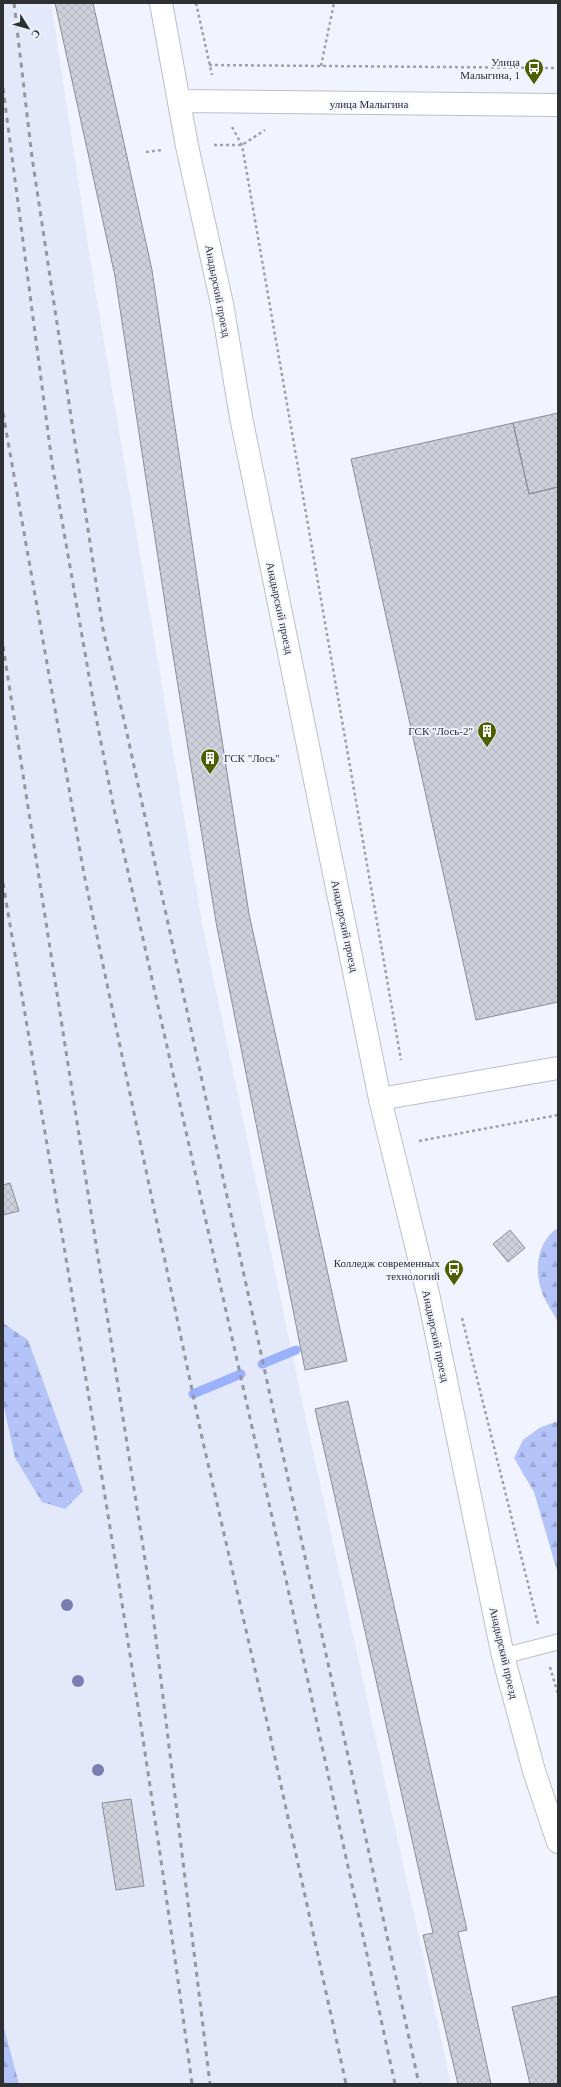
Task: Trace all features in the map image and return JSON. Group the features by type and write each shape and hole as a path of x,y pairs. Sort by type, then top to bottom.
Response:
{"street":[{"name":"Анадырский проезд","path":"161,3 187,146 222,304 241,417 380,1099 428,1298 503,1656 534,1771 558,1842"},
{"name":"улица Малыгина","path":"180,102 558,105"},
{"path":"380,1099 558,1068"}],"lane":[{"path":"503,1656 558,1642"}],"path":[{"path":"196,3 218,103 242,144 407,1094"},
{"path":"321,66 334,3"},
{"path":"209,65 558,68"},
{"path":"418,1141 558,1115"},
{"path":"417,1134 420,1149"},
{"path":"462,1317 543,1646 558,1694"}],"shaded area":[{"path":"3,3 51,3 93,277 203,928 301,1396 451,2084 9,2084 3,2065"}],"green space":[{"path":"558,1228 558,1322 542,1293 539,1281 538,1264 542,1247 551,1233"},
{"path":"3,1323 28,1340 83,1491 65,1509 42,1502 15,1458 3,1402"},
{"path":"558,1421 558,1574 534,1492 514,1458 523,1440 539,1428"},
{"path":"3,2024 19,2084 3,2084"}],"building":[{"name":"ГСК \"Лось\"","path":"55,3 93,3 152,270 205,631 249,914 347,1361 305,1370 216,922 170,636 115,276"},
{"path":"558,413 558,487 529,494 513,423"},
{"name":"ГСК \"Лось-2\"","path":"513,423 529,494 558,487 558,1002 476,1020 351,459"},
{"path":"10,1183 19,1211 3,1215 3,1185"},
{"path":"510,1230 525,1248 508,1262 493,1244"},
{"path":"348,1401 467,1930 458,1932 491,2084 458,2084 423,1935 433,1933 315,1409"},
{"path":"131,1799 144,1886 116,1890 102,1803"},
{"path":"558,1996 558,2084 530,2084 512,2007"}],"waterway":[{"path":"262,1364 296,1350"},
{"path":"193,1394 241,1374"}],"railway":[{"path":"14,3 32,157 103,629 126,729 419,2084"},
{"path":"3,88 52,463 97,722 114,809 285,1575 395,2084"},
{"path":"3,413 84,874 201,1433 270,1735 346,2084"},
{"path":"3,646 151,1598 210,2084"},
{"path":"3,883 127,1633 150,1783 192,2084"}],"place":[{"name":"Улица Малыгина, 1","path":"534,85"},
{"name":"ГСК \"Лось-2\"","path":"487,748"},
{"name":"ГСК \"Лось\"","path":"210,775"},
{"name":"Колледж современных технологий","path":"454,1286"}]}
